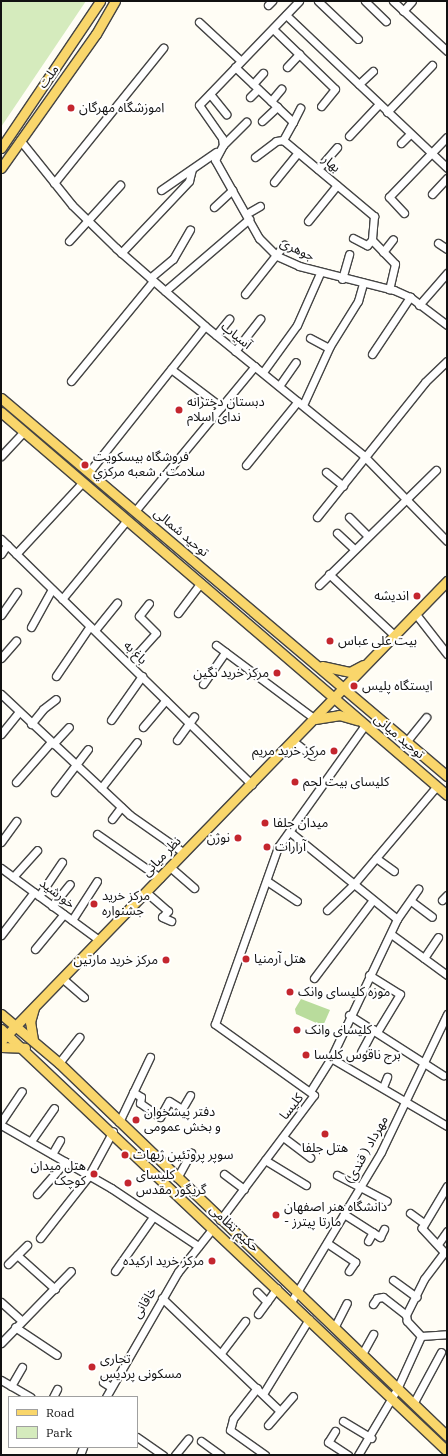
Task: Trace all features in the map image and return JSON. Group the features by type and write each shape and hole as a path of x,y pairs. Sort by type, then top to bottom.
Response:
{"main road":[{"name":"ملت","path":"1,148 100,1"},
{"name":"ملت","path":"1,168 96,34 115,1"},
{"name":"توحید شمالی","path":"1,398 344,688"},
{"name":"توحید شمالی","path":"1,412 335,698"},
{"path":"98,495 106,486"},
{"name":"نظر میانی","path":"1,1041 4,1031 16,1024 252,785 447,580"},
{"path":"314,663 339,672 350,672 369,662"},
{"name":"توحید میانی","path":"344,688 406,742 446,772"},
{"name":"توحید میانی","path":"335,698 447,795"},
{"path":"315,719 339,715 363,723"},
{"path":"34,1040 30,1022 36,1004"},
{"name":"حکیم نظامی","path":"1,1014 16,1024 59,1063 220,1220 297,1291 447,1436"},
{"name":"حکیم نظامی","path":"4,1031 26,1048 447,1451"},
{"path":"1,1047 26,1048"}],"street":[{"path":"223,144 199,105 299,1"},
{"path":"318,1 358,39"},
{"path":"365,1 386,21"},
{"path":"393,1 447,51"},
{"path":"403,10 412,1"},
{"path":"286,15 447,168"},
{"path":"199,22 241,61"},
{"path":"273,29 335,89 321,106"},
{"path":"54,183 163,48"},
{"path":"287,67 299,54"},
{"path":"387,112 432,64"},
{"path":"235,67 293,122"},
{"path":"359,84 373,71"},
{"path":"250,97 263,73"},
{"path":"271,101 281,89"},
{"path":"210,94 226,114"},
{"path":"350,136 379,104"},
{"path":"262,121 276,106"},
{"path":"255,157 276,141 283,140 300,108"},
{"path":"161,190 216,152 246,122"},
{"path":"401,143 410,134"},
{"path":"404,214 389,197 447,137"},
{"name":"آسیاب","path":"20,140 54,183 86,219 121,253 205,326 301,403 366,459 447,541"},
{"name":"بهار","path":"283,140 374,216 372,240"},
{"path":"318,169 337,147"},
{"name":"جوهری","path":"216,152 215,160 247,217 267,248 278,256 320,273 389,289 410,297 447,325"},
{"path":"274,182 298,152"},
{"path":"121,253 189,181 192,169"},
{"path":"432,194 447,178"},
{"path":"69,241 86,219 120,185"},
{"path":"308,221 337,185"},
{"path":"214,207 232,190"},
{"path":"165,291 260,206"},
{"path":"71,381 152,280 174,259 190,230"},
{"path":"353,238 367,245 372,240 395,264 389,289"},
{"path":"383,252 393,239"},
{"path":"438,243 447,249"},
{"path":"245,294 278,256 284,245"},
{"path":"342,279 349,254"},
{"path":"263,372 297,325 320,273"},
{"path":"419,305 447,273"},
{"path":"246,465 301,403 329,348 358,302 363,283"},
{"path":"372,354 410,297"},
{"path":"216,335 229,319"},
{"path":"235,350 260,319"},
{"path":"89,472 205,326"},
{"path":"310,338 329,348"},
{"path":"317,517 366,459 425,382 447,361"},
{"path":"279,386 296,362"},
{"path":"135,511 255,366"},
{"path":"171,369 221,407"},
{"path":"1,456 24,431"},
{"path":"319,584 353,548 436,470"},
{"path":"326,472 343,486"},
{"path":"16,554 82,482"},
{"path":"349,517 367,535"},
{"path":"62,599 127,520"},
{"path":"337,533 353,548"},
{"name":"باغ به","path":"1,539 252,785"},
{"path":"1,554 7,545"},
{"path":"329,574 394,635"},
{"path":"178,613 201,583"},
{"path":"31,627 52,589"},
{"path":"1,615 17,592"},
{"path":"56,676 92,628 117,603"},
{"path":"129,664 156,633 139,616 149,603"},
{"path":"415,613 447,654"},
{"path":"1,658 16,641"},
{"path":"216,645 315,719"},
{"path":"203,684 225,652"},
{"path":"111,720 142,676"},
{"path":"1,694 121,807 184,853"},
{"path":"32,724 42,709 56,699"},
{"path":"143,727 166,700"},
{"path":"1,734 19,712"},
{"path":"177,740 190,725 194,717"},
{"path":"406,742 426,717"},
{"path":"311,1090 215,1024 278,847 290,832 363,723"},
{"path":"16,782 69,727"},
{"path":"293,741 312,756"},
{"path":"101,788 137,742"},
{"path":"55,792 77,766 88,749"},
{"path":"327,910 353,885 437,786"},
{"path":"112,819 121,807"},
{"path":"1,842 16,821"},
{"path":"290,832 372,901 397,920"},
{"path":"97,834 160,878"},
{"path":"13,877 37,850"},
{"path":"376,858 394,871"},
{"path":"1,935 62,862"},
{"path":"170,867 194,888"},
{"name":"خورشید","path":"1,868 99,940"},
{"path":"72,920 97,881"},
{"path":"267,881 297,901"},
{"path":"52,906 70,884"},
{"name":"کلیسا","path":"220,1220 314,1098 311,1090 331,1058 349,1015 397,920 418,889"},
{"path":"146,892 168,911 162,917 171,921"},
{"path":"314,978 372,901"},
{"path":"411,901 432,916"},
{"path":"36,950 64,914"},
{"path":"391,934 447,975"},
{"path":"424,958 438,937"},
{"path":"361,1052 400,994 369,975"},
{"path":"62,978 84,997"},
{"name":"مهرداد ( قندی)","path":"291,1302 344,1214 407,1100 447,1014"},
{"path":"349,1015 375,1030 443,1075"},
{"path":"59,1063 79,1037"},
{"path":"119,1122 150,1057"},
{"path":"331,1058 407,1100 447,1126"},
{"path":"383,1087 387,1077"},
{"path":"1,1134 2,1124 22,1091"},
{"path":"133,1092 141,1097 140,1103 160,1117 169,1101 182,1109 190,1095"},
{"path":"31,1141 54,1108"},
{"path":"2,1124 198,1246"},
{"path":"40,1238 88,1177 113,1131"},
{"path":"283,1137 310,1157"},
{"path":"52,1154 60,1140"},
{"path":"177,1178 191,1153"},
{"path":"266,1160 306,1185"},
{"path":"38,1194 65,1162"},
{"path":"224,1174 244,1189"},
{"path":"337,1175 387,1201"},
{"path":"421,1336 407,1321 406,1315 416,1296 444,1252 422,1228 447,1186"},
{"path":"410,1213 424,1223"},
{"path":"344,1214 380,1237 384,1229"},
{"path":"115,1271 153,1217"},
{"name":"خاقانی","path":"106,1396 162,1298 198,1246 214,1228"},
{"path":"438,1244 447,1231"},
{"path":"368,1241 373,1232"},
{"path":"326,1243 355,1262 349,1271"},
{"path":"8,1264 27,1245"},
{"path":"17,1255 56,1289"},
{"path":"1,1343 21,1320 56,1289 71,1271"},
{"path":"393,1280 416,1296"},
{"path":"258,1314 277,1288"},
{"path":"257,1292 267,1302"},
{"path":"373,1304 377,1298 383,1297 406,1315"},
{"path":"162,1298 280,1411"},
{"path":"1,1302 21,1320"},
{"path":"334,1328 347,1303"},
{"path":"263,1394 309,1319"},
{"path":"221,1353 245,1321"},
{"path":"15,1327 57,1355"},
{"path":"362,1354 374,1334"},
{"path":"421,1336 447,1334"},
{"path":"358,1455 371,1438 391,1398 398,1389 421,1336"},
{"path":"413,1404 441,1352"},
{"path":"11,1386 22,1367"},
{"path":"1,1380 29,1396"},
{"path":"103,1382 111,1387"},
{"path":"257,1388 234,1419 230,1430 265,1455"},
{"path":"54,1396 57,1389"},
{"path":"268,1425 292,1396"},
{"path":"343,1421 371,1438"},
{"path":"335,1431 328,1442 348,1455"},
{"path":"138,1438 163,1455"},
{"path":"175,1455 188,1439"},
{"path":"201,1441 220,1455"},
{"path":"444,1455 447,1451"}],"green space":[{"path":"1,1 86,1 1,127"},
{"path":"301,999 330,1010 323,1026 296,1014 295,1009"}],"place":[{"name":"اموزشگاه مهرگان","path":"71,108"},
{"name":"دبستان دخترانه ندای اسلام","path":"179,410"},
{"name":"فروشگاه بيسكويت سلامت ، شعبه مركزي","path":"85,465"},
{"name":"اندیشه","path":"417,596"},
{"name":"بیت علی عباس","path":"330,641"},
{"name":"مرکز خرید نگین","path":"277,673"},
{"name":"ایستگاه پلیس","path":"354,686"},
{"name":"مرکز خرید مریم","path":"334,751"},
{"name":"کلیسای بیت لحم","path":"295,782"},
{"name":"میدان جلفا","path":"265,823"},
{"name":"نوژن","path":"238,838"},
{"name":"آرارات","path":"267,847"},
{"name":"مرکز خرید جشنواره","path":"94,904"},
{"name":"هتل آرمنیا","path":"246,959"},
{"name":"مرکز خرید مارتین","path":"166,960"},
{"name":"موزه کلیسای وانک","path":"290,992"},
{"name":"کلیسای وانک","path":"297,1030"},
{"name":"برج ناقوس کلیسا","path":"306,1055"},
{"name":"دفتر پیشخوان و بخش عمومی","path":"136,1120"},
{"name":"هتل جلفا","path":"325,1134"},
{"name":"سوپر پروتئین ژیهات","path":"125,1155"},
{"name":"هتل میدان کوچک","path":"94,1174"},
{"name":"کلیسای گریگور مقدس","path":"128,1183"},
{"name":"دانشگاه هنر اصفهان - مارتا پیترز","path":"276,1215"},
{"name":"مرکز خرید ارکیده","path":"212,1261"},
{"name":"تجاری مسکونی پردیس","path":"92,1367"}]}
